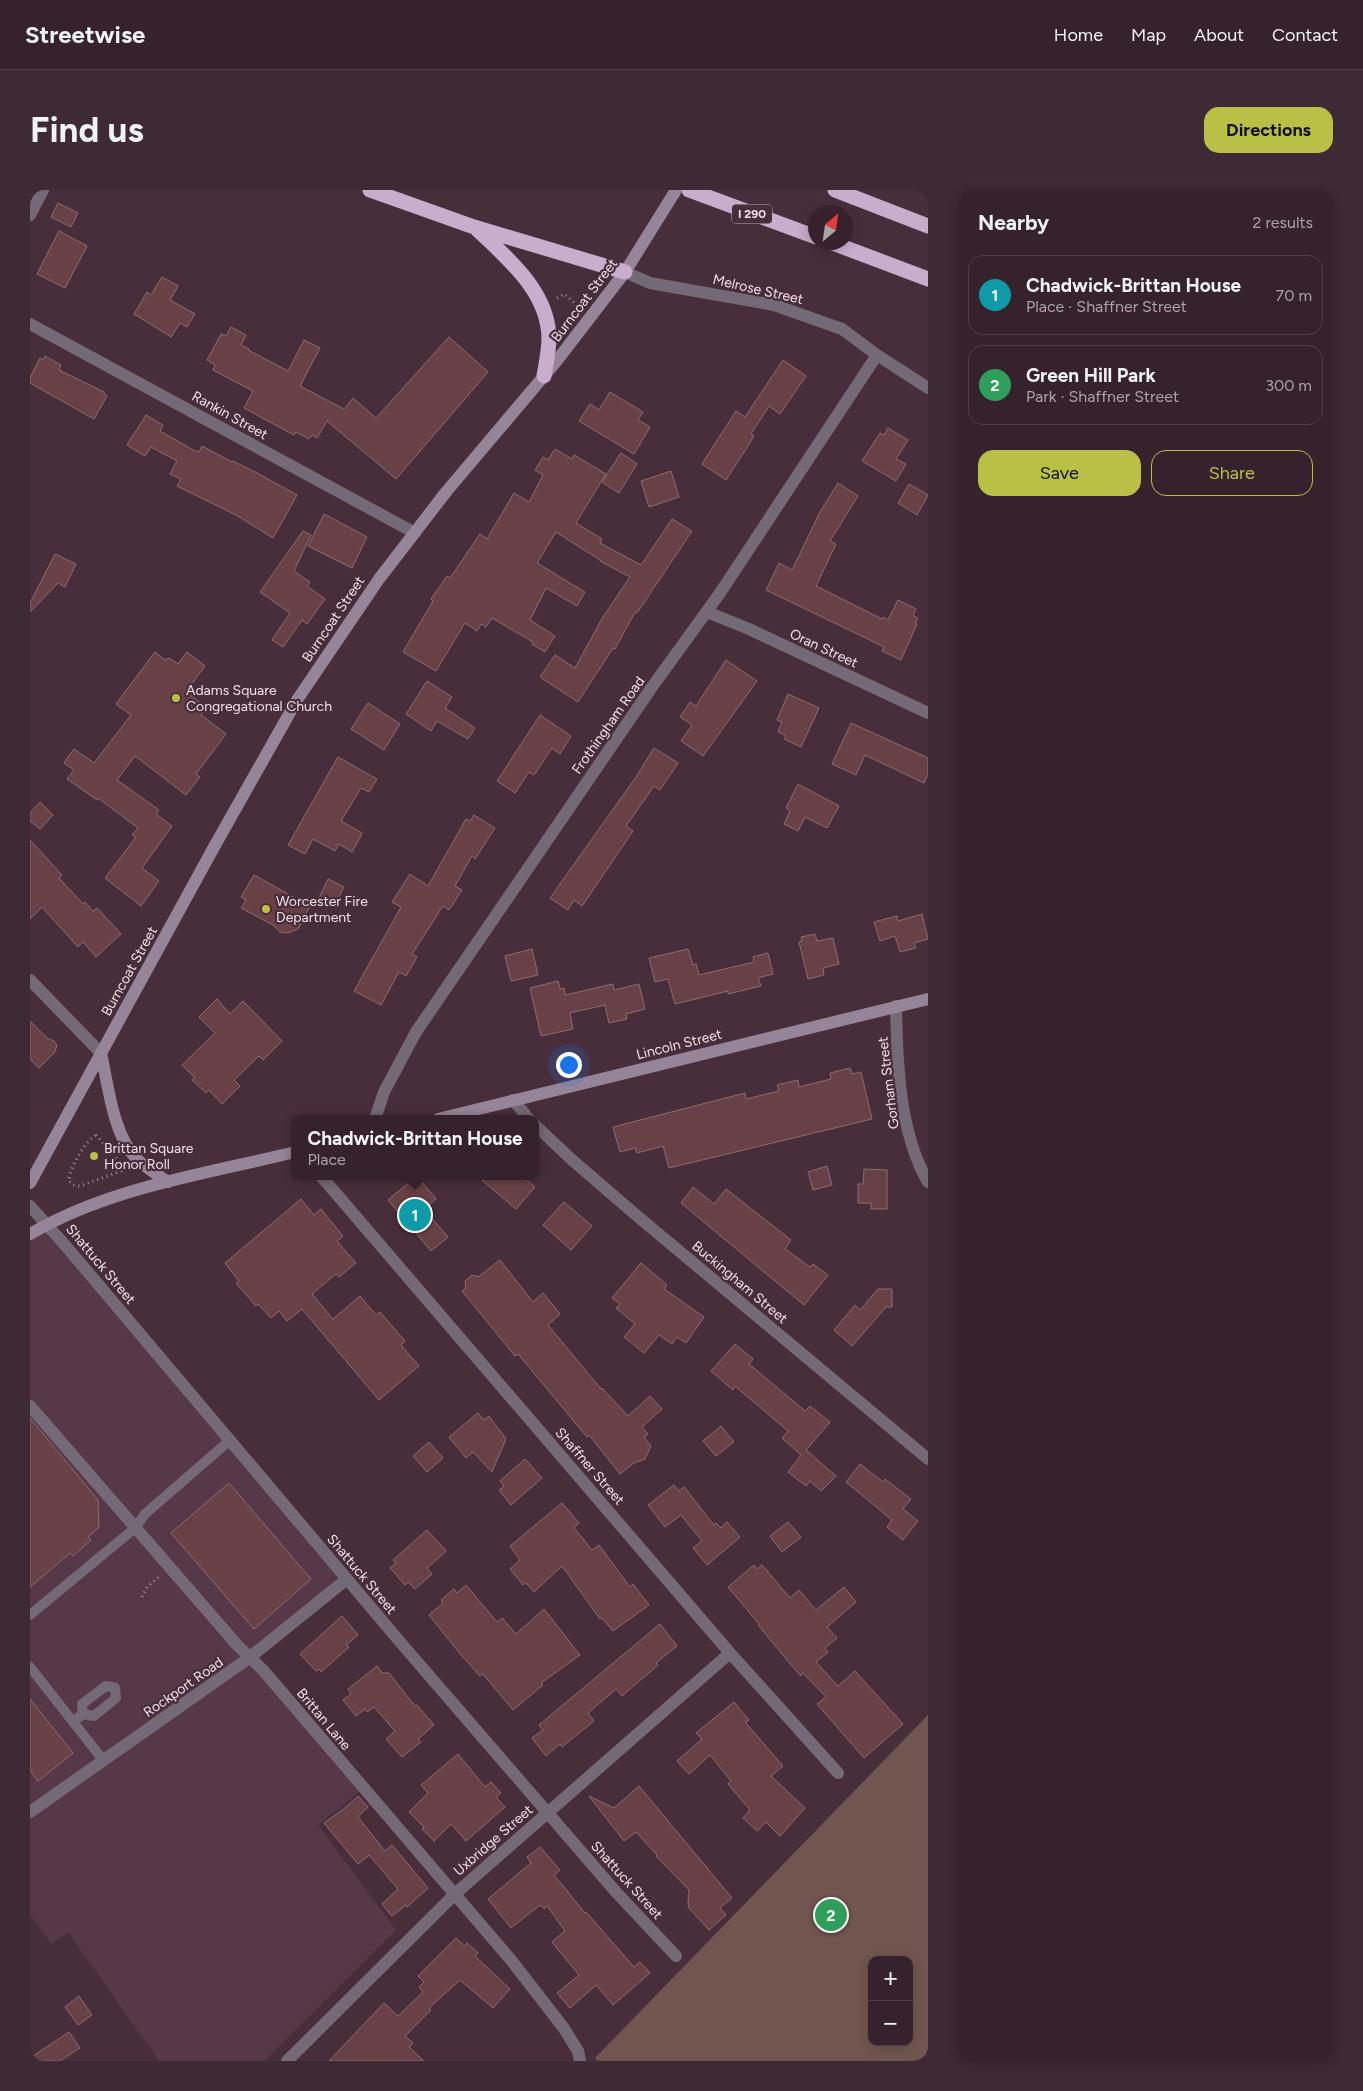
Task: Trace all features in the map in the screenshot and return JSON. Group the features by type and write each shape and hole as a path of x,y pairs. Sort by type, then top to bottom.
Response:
{"highway":[{"path":"370,190 474,226 625,272"},
{"name":"I 290","path":"689,190 808,234"},
{"path":"835,190 928,226"},
{"path":"474,226 516,267 534,290 543,306 549,338 544,376"},
{"path":"851,250 928,279"}],"main road":[{"name":"Burncoat Street","path":"30,1183 214,847 297,700 379,579 452,486 544,376 625,272 676,190"},
{"name":"Lincoln Street","path":"454,1115 928,999"},
{"path":"101,1053 116,1118 126,1145 137,1160 168,1182"},
{"path":"30,1234 47,1224 86,1207 168,1182 291,1153"}],"street":[{"path":"30,215 43,190"},
{"name":"Melrose Street","path":"625,272 650,283 774,305 842,329 877,355 928,388"},
{"name":"Rankin Street","path":"30,324 415,533"},
{"name":"Frothingham Road","path":"376,1115 384,1092 416,1032 652,687 707,612 877,355"},
{"name":"Oran Street","path":"707,612 750,629 928,713"},
{"path":"30,980 101,1053"},
{"name":"Gorham Street","path":"896,1006 896,1034 909,1136 928,1182"},
{"path":"513,1100 526,1115"},
{"name":"Buckingham Street","path":"539,1129 629,1209 928,1459"},
{"name":"Shaffner Street","path":"324,1180 730,1653 838,1773"},
{"name":"Shattuck Street","path":"30,1206 616,1892 676,1956"},
{"name":"Brittan Lane","path":"30,1406 135,1528 250,1658 263,1670 455,1894 559,2021 578,2051 580,2061"},
{"name":"Rockport Road","path":"30,1812 250,1658 347,1579"},
{"name":"Uxbridge Street","path":"287,2061 455,1894 730,1653"}],"lane":[{"path":"30,1616 135,1528 145,1514 229,1441"},
{"path":"30,1667 103,1760"},
{"path":"74,1721 83,1714"}],"path":[{"path":"556,299 564,294 577,305"},
{"path":"96,1135 119,1161 122,1166 121,1171 80,1186 69,1182 70,1173 89,1139 96,1135"},
{"path":"142,1597 147,1586 165,1572"}],"shaded area":[{"path":"47,1224 347,1579 250,1658 363,1789 318,1825 396,1930 264,2061 159,2061 68,1932 51,1944 30,1914 30,1234"},
{"path":"928,1715 928,2061 598,2061 595,2058"}],"building":[{"path":"58,203 78,213 71,227 51,217"},
{"path":"59,231 87,246 65,288 37,274"},
{"path":"162,277 178,286 170,300 195,314 187,327 180,323 171,337 134,314 147,292 151,295"},
{"path":"231,327 246,335 241,345 288,371 304,340 320,348 300,386 344,409 353,398 376,418 449,337 488,372 396,479 327,421 317,438 312,435 309,439 296,432 294,435 244,408 253,391 213,370 215,365 207,360 221,334 226,336"},
{"path":"45,356 61,365 59,370 104,392 107,396 94,419 30,383 30,378 40,358 43,360"},
{"path":"783,360 806,376 780,414 769,406 751,434 754,436 726,480 702,464 736,411 745,417"},
{"path":"610,392 643,412 638,420 650,427 634,454 579,421 590,404 599,410"},
{"path":"146,415 163,425 160,431 195,451 199,452 202,446 297,495 273,538 236,515 177,486 181,479 170,474 177,461 151,447 145,456 127,445"},
{"path":"888,428 908,440 896,459 906,464 896,481 862,461 880,433 884,435"},
{"path":"555,449 572,459 574,455 606,474 576,523 602,539 600,543 641,565 672,519 692,531 637,613 635,612 615,649 613,648 578,702 540,677 555,655 575,668 603,617 630,577 600,561 556,532 537,563 585,592 577,606 546,588 530,620 555,636 545,652 532,644 533,642 492,618 486,627 481,624 477,631 465,623 436,671 403,652 433,601 431,599 447,576 450,578 480,534 487,539 514,493 529,502 543,475 535,470 543,457 548,460"},
{"path":"621,453 637,464 619,493 602,482"},
{"path":"671,471 679,497 649,507 641,481"},
{"path":"838,483 858,496 830,541 836,544 816,586 882,619 883,617 888,620 898,600 916,609 913,615 918,618 915,623 917,624 901,660 882,651 884,647 766,590 779,563 792,570 820,512"},
{"path":"909,484 928,495 917,515 898,503"},
{"path":"324,514 367,537 352,568 308,546"},
{"path":"303,531 311,535 294,571 310,582 307,586 325,599 307,624 302,620 283,647 272,640 290,613 260,592"},
{"path":"55,554 76,564 65,587 58,583 30,612 30,603"},
{"path":"155,652 165,660 169,658 178,664 187,652 205,666 186,692 207,708 201,715 226,734 196,774 200,777 186,795 135,756 117,780 159,810 156,814 172,826 142,868 159,881 141,906 105,878 136,837 132,835 138,828 98,798 97,800 67,779 74,770 64,763 74,749 94,763 131,715 116,704"},
{"path":"726,660 757,681 703,756 681,741 692,725 680,717 690,702 696,706"},
{"path":"427,681 452,697 445,708 475,728 468,739 437,721 431,731 406,714"},
{"path":"788,694 819,708 801,747 784,739 786,736 778,732 782,722 777,720"},
{"path":"368,703 400,724 384,750 351,729"},
{"path":"540,715 571,736 560,754 552,748 534,775 529,772 515,793 497,781"},
{"path":"851,723 928,758 928,774 924,783 865,755 856,775 832,764"},
{"path":"654,748 678,763 660,790 654,786 626,826 633,831 582,906 574,900 568,910 550,898 636,777"},
{"path":"338,757 377,779 369,792 361,788 341,821 362,833 361,836 352,852 339,844 335,851 313,839 305,854 288,845"},
{"path":"798,784 839,806 827,828 805,817 798,831 784,824 790,811 786,808"},
{"path":"40,802 53,815 40,829 30,821 30,813"},
{"path":"474,815 495,828 475,859 472,856 455,886 462,890 449,910 443,906 412,954 417,957 406,976 399,972 381,1005 354,991 401,907 392,902 410,874 428,886 466,819 470,821"},
{"path":"30,840 62,875 59,878 83,904 85,902 93,911 97,908 121,934 96,957 83,942 78,947 42,907 30,919"},
{"path":"254,875 310,906 298,929 288,933 280,932 273,925 241,908 246,900 241,897"},
{"path":"328,879 344,887 334,906 319,898"},
{"path":"922,914 928,939 914,943 916,948 900,952 895,936 880,941 874,922 897,916 898,921"},
{"path":"815,934 817,941 833,938 839,964 823,968 824,975 808,979 799,942 802,941 801,937"},
{"path":"532,949 538,975 511,981 505,956"},
{"path":"688,949 693,965 696,964 699,975 754,962 753,957 768,953 773,974 758,978 761,986 728,994 728,991 675,1004 668,979 655,982 649,958"},
{"path":"558,981 560,989 564,988 565,995 613,984 614,990 639,984 645,1009 626,1014 627,1019 609,1023 605,1005 570,1013 573,1029 541,1036 530,988"},
{"path":"217,999 230,1014 243,1001 282,1041 263,1060 259,1056 234,1080 240,1086 222,1104 209,1090 206,1093 192,1080 195,1078 182,1065 215,1033 199,1017"},
{"path":"30,1021 57,1045 55,1052 39,1068 30,1059"},
{"path":"850,1068 852,1074 861,1072 872,1119 669,1168 663,1146 637,1153 635,1148 620,1152 613,1127 745,1093 746,1099 779,1091 777,1085 798,1080 799,1087 831,1079 830,1073"},
{"path":"827,1166 832,1185 813,1190 808,1172"},
{"path":"864,1169 887,1170 887,1209 871,1209 871,1203 858,1203 858,1184 863,1184"},
{"path":"412,1180 420,1180 436,1199 424,1209 448,1237 431,1251 388,1200"},
{"path":"482,1180 527,1180 535,1187 516,1209"},
{"path":"693,1187 714,1204 726,1189 791,1240 785,1249 810,1267 813,1264 828,1275 804,1305 681,1203"},
{"path":"301,1199 314,1215 321,1209 343,1236 337,1241 356,1263 339,1277 336,1274 312,1294 333,1319 360,1296 376,1315 380,1312 405,1341 401,1345 419,1366 379,1400 302,1309 287,1321 279,1311 271,1318 258,1304 256,1306 236,1283 239,1281 225,1263"},
{"path":"564,1202 592,1226 571,1250 543,1225"},
{"path":"500,1260 533,1302 543,1293 560,1314 548,1325 601,1389 628,1416 650,1396 662,1409 642,1427 648,1434 644,1437 651,1446 645,1459 634,1463 620,1474 589,1435 587,1437 518,1354 515,1356 462,1291 466,1288 465,1281 472,1275 478,1277"},
{"path":"641,1263 667,1285 664,1289 704,1317 686,1343 677,1337 672,1344 659,1335 644,1353 624,1337 635,1324 616,1308 620,1304 612,1298"},
{"path":"878,1289 892,1289 892,1307 886,1307 852,1346 834,1330 855,1305 860,1310"},
{"path":"735,1344 753,1359 749,1364 805,1411 810,1406 830,1422 806,1450 836,1476 821,1491 810,1481 806,1486 788,1472 801,1455 782,1438 788,1431 735,1386 733,1390 711,1371"},
{"path":"478,1413 484,1420 489,1416 506,1439 492,1472 473,1452 466,1458 449,1437"},
{"path":"30,1418 98,1500 99,1527 88,1537 91,1540 73,1556 70,1553 30,1587"},
{"path":"721,1426 734,1442 716,1456 703,1441"},
{"path":"429,1442 443,1458 427,1472 413,1456"},
{"path":"525,1459 542,1478 511,1505 499,1490 504,1486 500,1481"},
{"path":"860,1464 883,1482 885,1479 911,1499 903,1509 918,1521 903,1540 887,1527 892,1520 846,1482"},
{"path":"229,1483 311,1579 254,1629 171,1533"},
{"path":"674,1485 679,1491 684,1487 714,1525 716,1523 721,1528 727,1522 740,1537 707,1565 693,1548 702,1541 681,1515 665,1527 648,1505"},
{"path":"562,1503 579,1523 574,1528 592,1550 599,1545 630,1587 633,1584 649,1605 613,1631 602,1618 600,1619 562,1566 534,1592 526,1583 523,1585 510,1569 520,1560 510,1546"},
{"path":"788,1522 801,1537 782,1552 770,1536"},
{"path":"427,1530 446,1551 427,1568 432,1574 415,1589 408,1582 405,1585 390,1568 396,1563 393,1560"},
{"path":"754,1565 757,1569 762,1565 790,1598 799,1590 816,1610 844,1587 856,1602 827,1627 837,1638 825,1648 828,1652 816,1662 838,1686 855,1671 903,1724 864,1758 817,1704 826,1697 803,1673 801,1676 728,1587"},
{"path":"466,1585 497,1622 502,1618 516,1634 544,1609 580,1655 541,1683 543,1685 513,1710 483,1674 480,1676 461,1655 429,1615 443,1603 441,1600 454,1589 457,1593"},
{"path":"342,1616 358,1635 346,1645 349,1647 321,1672 319,1669 316,1671 300,1654"},
{"path":"660,1624 677,1646 656,1663 658,1665 622,1696 616,1689 588,1713 594,1721 562,1747 560,1744 546,1756 532,1738 543,1730 539,1725"},
{"path":"377,1666 382,1673 389,1673 415,1706 417,1705 434,1725 418,1739 421,1742 402,1757 386,1739 395,1731 374,1707 367,1712 365,1709 356,1716 343,1700 351,1694 348,1689"},
{"path":"30,1699 73,1753 38,1781 30,1770"},
{"path":"734,1702 749,1720 745,1722 783,1766 771,1776 805,1808 780,1836 766,1822 757,1831 743,1818 750,1810 728,1784 731,1781 710,1755 689,1774 677,1761 702,1739 696,1733"},
{"path":"458,1754 485,1787 491,1782 501,1793 496,1797 505,1807 466,1841 451,1824 434,1841 422,1829 424,1827 409,1812 428,1793 421,1785"},
{"path":"639,1786 732,1898 720,1908 726,1915 709,1930 689,1908 689,1890 636,1832 624,1841 589,1796 614,1808"},
{"path":"358,1796 368,1807 358,1817 385,1851 392,1845 428,1888 407,1907 406,1905 392,1916 382,1904 398,1889 369,1855 358,1864 324,1823"},
{"path":"540,1847 560,1870 554,1875 585,1913 634,1967 640,1962 650,1973 613,2005 596,1985 570,2008 557,1993 579,1975 552,1942 565,1931 547,1906 544,1909 540,1905 511,1928 488,1899 531,1863 527,1857"},
{"path":"456,1938 465,1946 467,1943 478,1953 475,1956 510,1989 493,2008 460,1980 429,2008 431,2010 405,2036 413,2043 409,2047 424,2061 329,2061 384,2003 398,2016 423,1992 419,1987 424,1982 418,1976"},
{"path":"79,1996 92,2015 78,2025 65,2007"},
{"path":"69,2032 80,2048 60,2061 30,2061 30,2058"}],"place":[{"name":"Adams Square Congregational Church","path":"176,698"},
{"name":"Worcester Fire Department","path":"266,909"},
{"name":"Brittan Square Honor Roll","path":"94,1156"},
{"name":"Chadwick-Brittan House","path":"415,1215"},
{"name":"Green Hill Park","path":"831,1915"}]}
